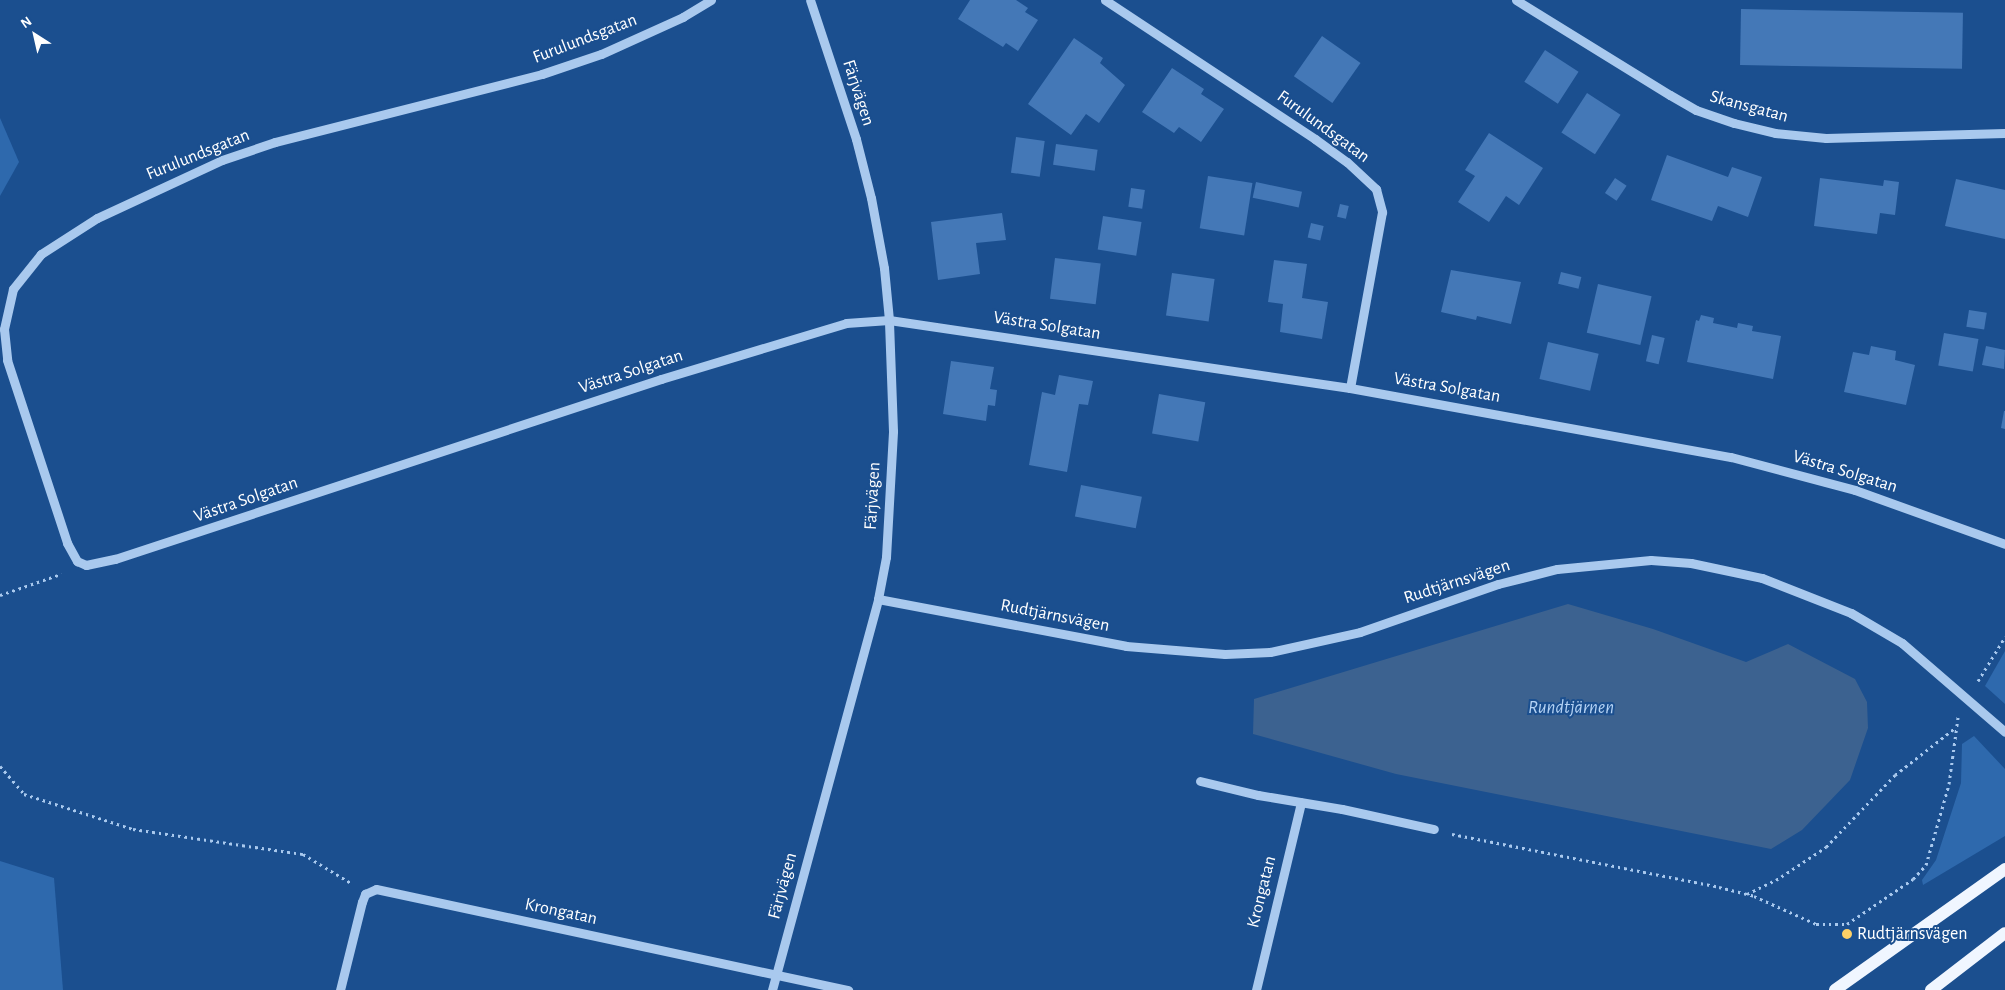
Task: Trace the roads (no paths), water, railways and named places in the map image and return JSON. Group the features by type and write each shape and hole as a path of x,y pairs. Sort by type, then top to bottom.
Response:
{"main road":[{"path":"1835,990 2005,868"},
{"path":"1931,990 2005,933"}],"street":[{"name":"Furulundsgatan","path":"99,563 86,565 78,561 67,543 8,360 4,329 13,289 41,254 113,210 222,160 275,142 542,74 609,51 683,17 711,0"},
{"name":"Färjvägen","path":"772,990 878,599 886,557 893,431 889,320 884,268 871,198 856,139 810,0"},
{"name":"Furulundsgatan","path":"1105,0 1315,139 1347,162 1376,189 1382,212 1350,388"},
{"name":"Skansgatan","path":"1516,0 1696,110 1734,123 1775,133 1826,138 2005,133"},
{"name":"Västra Solgatan","path":"99,563 196,534 660,379 846,323 889,320 1350,388 1731,457 1855,490 2005,544"},
{"name":"Rudtjärnsvägen","path":"878,599 1126,646 1208,653 1270,652 1360,632 1498,584 1557,569 1651,560 1691,563 1762,578 1851,612 1902,643 2005,732"},
{"path":"1200,781 1434,829"},
{"name":"Krongatan","path":"1256,990 1301,802"},
{"name":"Krongatan","path":"340,990 365,894 376,889 848,990"}],"water":[{"name":"Rundtjärnen","path":"1568,604 1653,629 1746,662 1788,644 1855,679 1867,702 1868,728 1850,780 1802,830 1771,849 1396,774 1253,734 1254,699"}],"place":[{"name":"Rudtjärnsvägen","path":"1847,934"}]}
